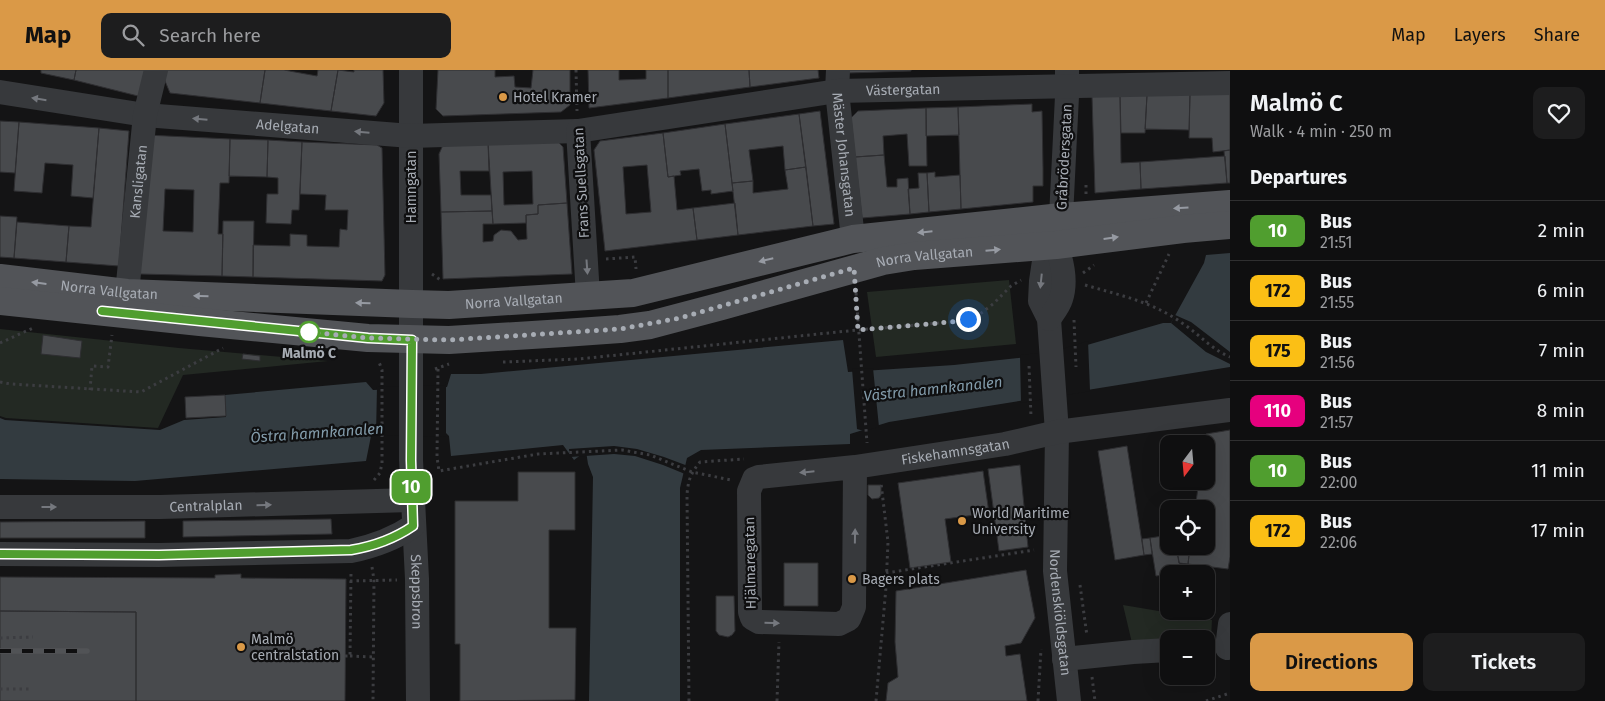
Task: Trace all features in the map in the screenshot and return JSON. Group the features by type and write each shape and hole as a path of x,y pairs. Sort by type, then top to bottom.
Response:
{"main road":[{"name":"Norra Vallgatan","path":"0,278 128,293 449,305 632,293 853,239 1061,217 1230,204"},
{"name":"Norra Vallgatan","path":"0,301 368,338 449,340 620,329 650,324 722,306 854,268 914,256 1056,245 1230,225"}],"street":[{"name":"Kansligatan","path":"128,293 146,115 156,70"},
{"name":"Hamngatan","path":"411,70 412,304"},
{"name":"Västergatan","path":"578,131 836,86 1067,78 1230,83"},
{"name":"Gråbrödersgatan","path":"1049,319 1061,299 1063,283 1062,262 1056,245 1061,217 1067,78"},
{"name":"Mäster Johansgatan","path":"836,86 853,239"},
{"name":"Adelgatan","path":"0,92 146,115 411,136 578,131"},
{"name":"Frans Suellsgatan","path":"578,131 588,296"},
{"name":"Skeppsbron","path":"412,304 411,460 417,580 418,701"},
{"name":"Nordenskiöldsgatan","path":"1049,319 1057,432 1055,571 1069,701"},
{"name":"Fiskehamnsgatan","path":"855,467 1005,444 1057,432 1230,410"},
{"path":"752,484 759,477 855,467"},
{"name":"Hjälmaregatan","path":"752,484 749,491 750,612 752,618 759,622 839,624 849,619 854,607 855,467"},
{"name":"Centralplan","path":"0,506 160,507 412,500"},
{"path":"0,554 159,555 360,549 390,540 413,526"},
{"path":"1221,648 1230,624"},
{"path":"1064,659 1160,651"}],"path":[{"name":"Frans Suellsgatan","path":"576,70 578,131"},
{"path":"1146,303 1169,252 1160,253"},
{"path":"599,260 634,257 637,277"},
{"path":"854,268 867,438"},
{"path":"495,362 579,359 951,322 968,319 980,314 1011,286 1021,280"},
{"path":"1085,285 1152,305 1182,323 1218,352 1230,357"},
{"path":"1074,322 1076,376"},
{"path":"0,343 35,327"},
{"path":"90,390 92,366 108,367 112,335"},
{"path":"0,382 90,390 141,392 226,346"},
{"path":"458,364 448,364 436,369 438,381 437,458 439,472 538,454 608,450 636,452 663,460 690,472 752,484"},
{"path":"368,484 380,473 382,463 382,370 390,370"},
{"path":"876,701 888,542 879,463"},
{"path":"689,701 687,495 690,472"},
{"path":"360,549 374,580 373,701"},
{"path":"360,549 350,581 348,656 373,657"},
{"path":"886,573 1037,549"},
{"path":"350,581 400,580"},
{"path":"1080,581 1094,701"},
{"path":"776,701 780,623"},
{"path":"0,638 33,637"},
{"path":"0,689 32,689"},
{"path":"1206,701 1230,693"}],"shaded area":[{"path":"1009,280 1016,344 876,357 867,292"},
{"path":"0,329 179,348 328,361 183,375 158,428 6,418 0,416"},
{"path":"1123,605 1160,611 1160,620 1212,620 1211,630 1160,630 1160,640 1132,643"}],"water":[{"path":"1230,253 1230,367 889,422 850,434 850,444 701,450 687,458 680,488 680,701 589,701 593,477 586,451 574,460 563,445 451,456 449,436 446,433 375,432 371,436 366,461 135,481 0,479 0,418 5,420 160,430 184,420 226,417 225,395 366,382 373,390 447,387 451,374 481,374 843,340 848,372 954,365 1056,354 1163,323 1171,323 1204,263 1206,255"}],"pier":[{"path":"1175,315 1191,322 1230,352 1230,364 1206,352 1171,323"},
{"path":"1088,341 1090,391 1021,403 1020,355 1056,351"},
{"path":"873,368 879,427 864,431 857,429 852,369"},
{"path":"446,382 446,437 376,435 377,387 445,385"},
{"path":"614,446 637,449 688,466 685,474 635,456 614,454 570,457 569,449"}],"building":[{"path":"41,70 76,70 74,80 41,73"},
{"path":"76,70 148,70 142,97 74,80"},
{"path":"165,70 265,70 260,103 170,93 165,81"},
{"path":"265,70 284,70 317,76 318,70 338,70 331,111 260,103"},
{"path":"338,70 354,72 354,70 383,70 384,103 376,116 331,111"},
{"name":"Hotel Kramer","path":"438,70 495,70 495,77 514,76 515,87 531,88 533,70 570,70 570,105 561,112 443,116 436,109"},
{"path":"588,70 619,70 619,80 646,79 646,70 668,70 668,98 589,108"},
{"path":"668,70 749,70 750,87 668,98"},
{"path":"749,70 818,70 819,78 750,87"},
{"path":"848,70 911,70 911,71 848,73"},
{"path":"1190,94 1189,130 1145,129 1147,95"},
{"path":"1190,94 1230,94 1230,150 1213,152 1212,138 1189,138"},
{"path":"1147,95 1145,133 1121,133 1120,96"},
{"path":"1092,96 1120,96 1121,163 1140,162 1141,189 1095,193"},
{"path":"1032,104 1032,112 1042,111 1043,168 1043,186 1033,186 1033,202 961,209 958,107"},
{"path":"958,107 959,135 926,136 926,108"},
{"path":"926,108 927,166 909,166 907,134 883,136 884,155 855,157 851,118 858,111"},
{"path":"820,111 834,224 813,226 799,114"},
{"path":"799,114 806,167 785,170 783,146 749,150 753,181 732,183 725,124"},
{"path":"0,121 19,122 15,173 0,172"},
{"path":"19,122 99,128 93,198 71,196 73,165 45,163 42,193 14,191"},
{"path":"725,124 733,191 711,194 711,190 702,191 699,169 680,171 681,175 668,177 663,133"},
{"path":"99,128 129,131 119,266 66,262 69,226 91,227"},
{"path":"663,133 668,177 674,176 677,210 693,208 697,240 605,251 594,150 600,141","holes":["647,165 651,212 626,214 623,167"]},
{"path":"146,135 230,139 229,183 220,183 218,234 223,234 222,276 140,274","holes":["165,189 194,190 193,232 163,231"]},
{"path":"230,139 268,140 267,177 229,176"},
{"path":"268,140 302,142 299,210 292,210 291,224 266,223 267,194 278,194 278,178 267,177"},
{"path":"556,140 563,147 567,203 538,205 538,214 526,215 526,223 493,224 488,142","holes":["532,171 533,204 504,205 503,172"]},
{"path":"302,142 377,145 382,148 385,275 382,281 253,277 253,245 290,246 290,234 307,235 307,246 339,247 340,229 347,230 348,210 325,210 326,195 300,194"},
{"path":"488,142 489,171 460,171 461,195 491,195 492,211 441,212 439,154 443,145"},
{"path":"1230,150 1230,183 1227,183 1224,151"},
{"path":"884,155 887,187 897,187 897,179 908,178 910,214 862,218 855,157"},
{"path":"1225,156 1227,183 1141,189 1140,162"},
{"path":"806,167 813,226 738,235 732,183 753,181 753,193 788,189 785,170"},
{"path":"935,172 935,177 960,175 961,209 929,212 927,173"},
{"path":"918,173 927,173 929,212 910,214 908,189 919,188"},
{"path":"567,203 572,274 443,279 441,212 492,211 493,224 483,224 483,242 493,241 494,235 501,230 511,231 518,240 527,239 526,215 538,214 538,205"},
{"path":"735,203 738,235 697,240 693,208"},
{"path":"0,216 17,217 14,258 0,257"},
{"path":"223,221 254,221 253,277 222,276"},
{"path":"17,222 69,226 66,262 14,258"},
{"path":"43,335 82,341 80,358 41,354"},
{"path":"243,354 260,356 260,361 242,359"},
{"path":"225,395 226,416 186,418 185,397"},
{"path":"1230,430 1230,557 1228,569 1215,567 1215,565 1188,564 1189,555 1215,555 1215,500 1196,500 1198,490 1215,490 1215,435 1206,434"},
{"path":"1127,446 1144,555 1115,560 1098,451"},
{"path":"1020,465 1028,547 999,551 988,469"},
{"path":"983,471 989,513 945,519 951,562 910,568 898,483"},
{"path":"518,472 575,472 575,530 549,530 549,628 576,628 575,700 460,701 460,644 455,644 455,501 518,501"},
{"path":"868,485 881,485 881,495 879,498 872,499 868,495"},
{"path":"331,519 332,534 183,537 183,521"},
{"path":"145,521 145,538 0,538 0,522"},
{"path":"1160,536 1160,555 1178,555 1180,565 1160,565 1160,575 1156,576 1150,538"},
{"path":"1150,538 1152,554 1144,555 1142,539"},
{"path":"1178,555 1189,555 1188,564 1179,563"},
{"path":"784,563 818,563 818,606 784,606"},
{"path":"1026,570 1035,618 1021,643 1005,646 1006,656 1020,654 1027,701 886,701 888,683 898,677 895,642 896,591"},
{"name":"Malmö centralstation","path":"241,574 241,578 346,579 345,701 136,701 136,612 0,611 0,577 215,578 215,575"},
{"path":"716,596 734,596 735,631 728,637 719,635 716,631"},
{"path":"0,611 136,612 136,701 0,701"}],"railway":[{"path":"0,651 87,651"}],"bus line":[{"name":"10","path":"0,554 159,555 351,550 369,547 390,540 413,526 411,460 412,340 368,338 102,311"}],"place":[{"name":"Hotel Kramer","path":"503,97"},
{"name":"Malmö C","path":"309,332"},
{"name":"World Maritime University","path":"962,521"},
{"name":"Bagers plats","path":"852,579"},
{"name":"Malmö centralstation","path":"241,647"}],"route":[{"path":"309,332 368,338 449,340 620,329 680,318 854,268 858,330 968,319"}],"water label":[{"name":"Västra hamnkanalen","path":"933,389"},
{"name":"Östra hamnkanalen","path":"317,433"}]}
